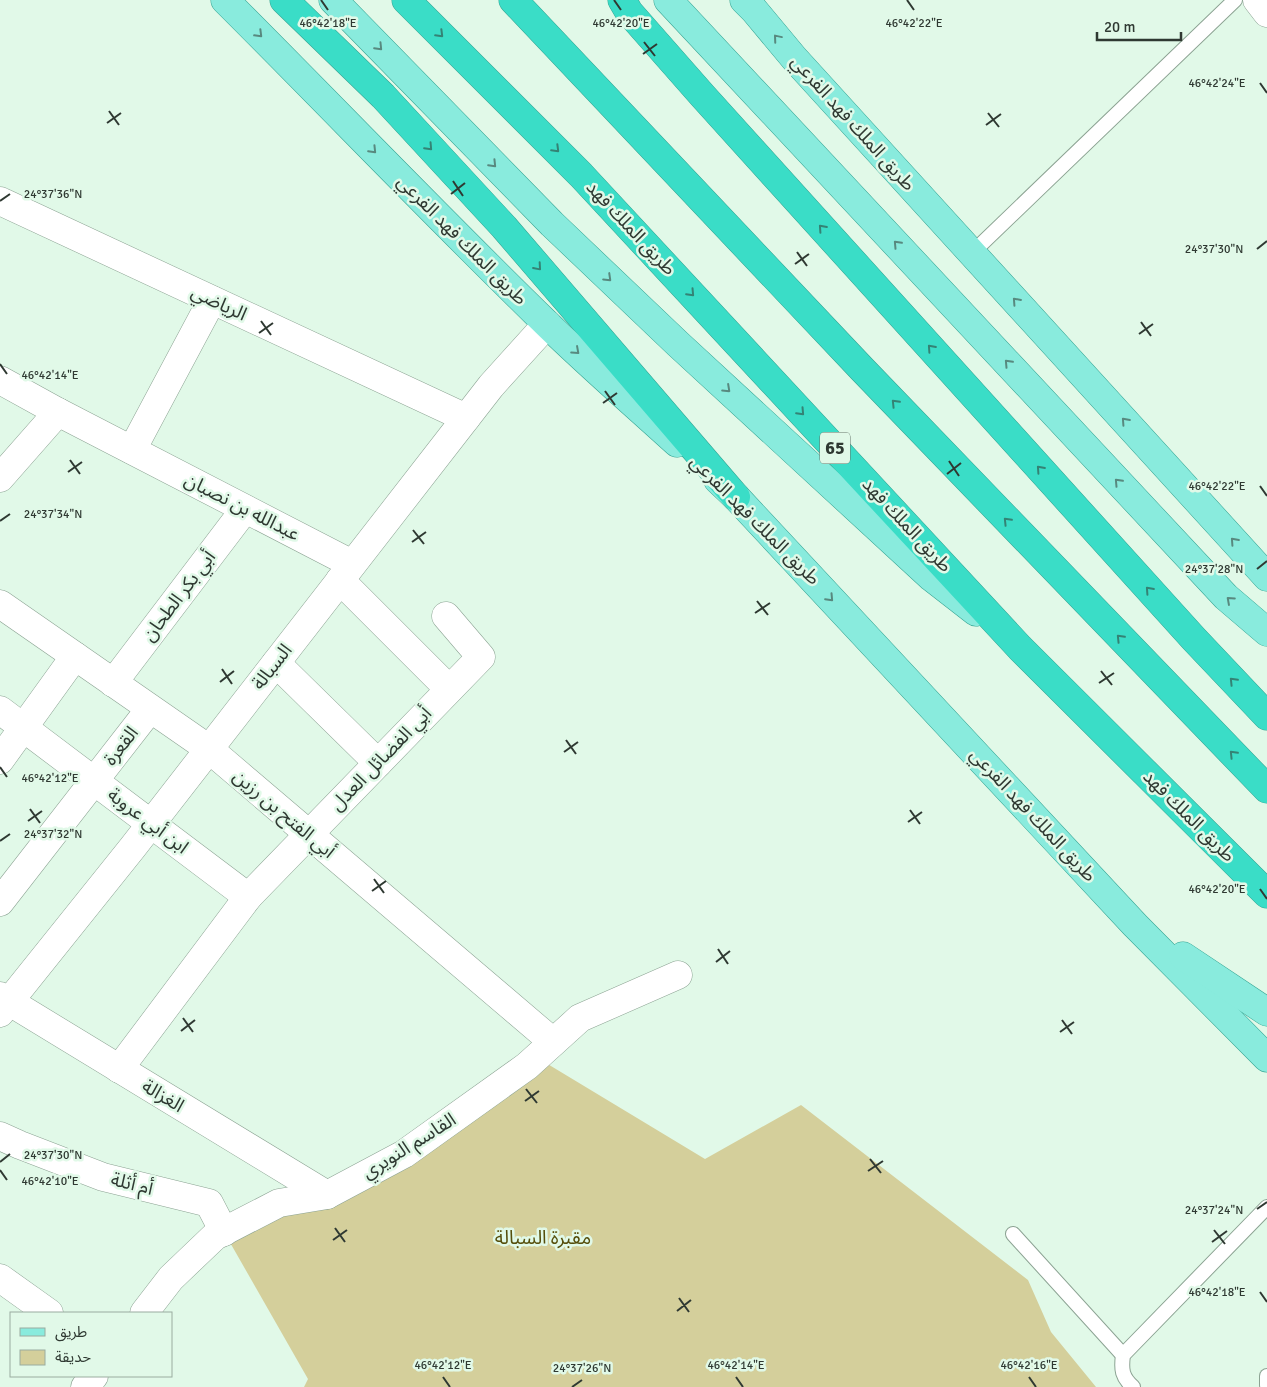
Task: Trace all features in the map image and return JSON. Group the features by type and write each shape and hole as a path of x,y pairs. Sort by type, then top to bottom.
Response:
{"highway":[{"path":"284,0 382,96 504,227 736,497"},
{"name":"طريق الملك فهد","path":"406,0 581,174 1020,648 1267,894"},
{"path":"513,0 862,369 1267,789"},
{"path":"622,0 629,12 702,95 1194,639 1267,716"}],"main road":[{"name":"طريق الملك فهد الفرعي","path":"225,0 412,191 547,324 736,497 1135,925 1267,1058"},
{"path":"333,0 552,224 671,337 931,577 1020,648"},
{"path":"668,0 1226,597 1267,632"},
{"name":"طريق الملك فهد الفرعي","path":"754,3 794,58 1267,577"},
{"path":"1135,925 1267,1012"},
{"path":"1135,925 1267,1034"}],"street":[{"path":"1257,0 1267,13"},
{"name":"الرياضي","path":"0,201 466,418"},
{"path":"132,450 212,300"},
{"name":"السبالة","path":"3,1004 151,823 491,386 547,324"},
{"name":"عبدالله بن نصبان","path":"0,380 58,412 245,508 346,572 449,689"},
{"path":"0,478 58,412"},
{"name":"أبي بكر الطحان","path":"113,682 245,508"},
{"name":"أبي الفتح بن رزين","path":"0,604 209,749 553,1042"},
{"name":"أبي الفضائل العدل","path":"119,1069 248,897 481,657 446,616"},
{"path":"0,760 75,656"},
{"path":"276,663 378,762"},
{"name":"القعرة","path":"0,902 150,709"},
{"name":"ابن أبي عروبة","path":"0,710 248,897"},
{"name":"القاسم النويري","path":"145,1312 171,1278 216,1236 279,1203 327,1195 404,1154 527,1066 580,1018 678,975"},
{"name":"الغزالة","path":"3,1004 119,1069 327,1195"},
{"name":"أم أثلة","path":"0,1136 103,1177 209,1203 224,1232"},
{"path":"0,1278 48,1312"},
{"path":"85,1387 93,1377"}],"lane":[{"path":"972,253 1236,0"},
{"path":"1133,1387 1126,1380 1121,1367 1123,1355 1267,1207"},
{"path":"1013,1234 1123,1355"},
{"path":"1267,1376 1267,1385"}],"green space":[{"name":"مقبرة السبالة","path":"536,1057 705,1159 801,1105 1028,1280 1051,1332 1096,1387 304,1387 308,1379 224,1232 327,1195"}]}
